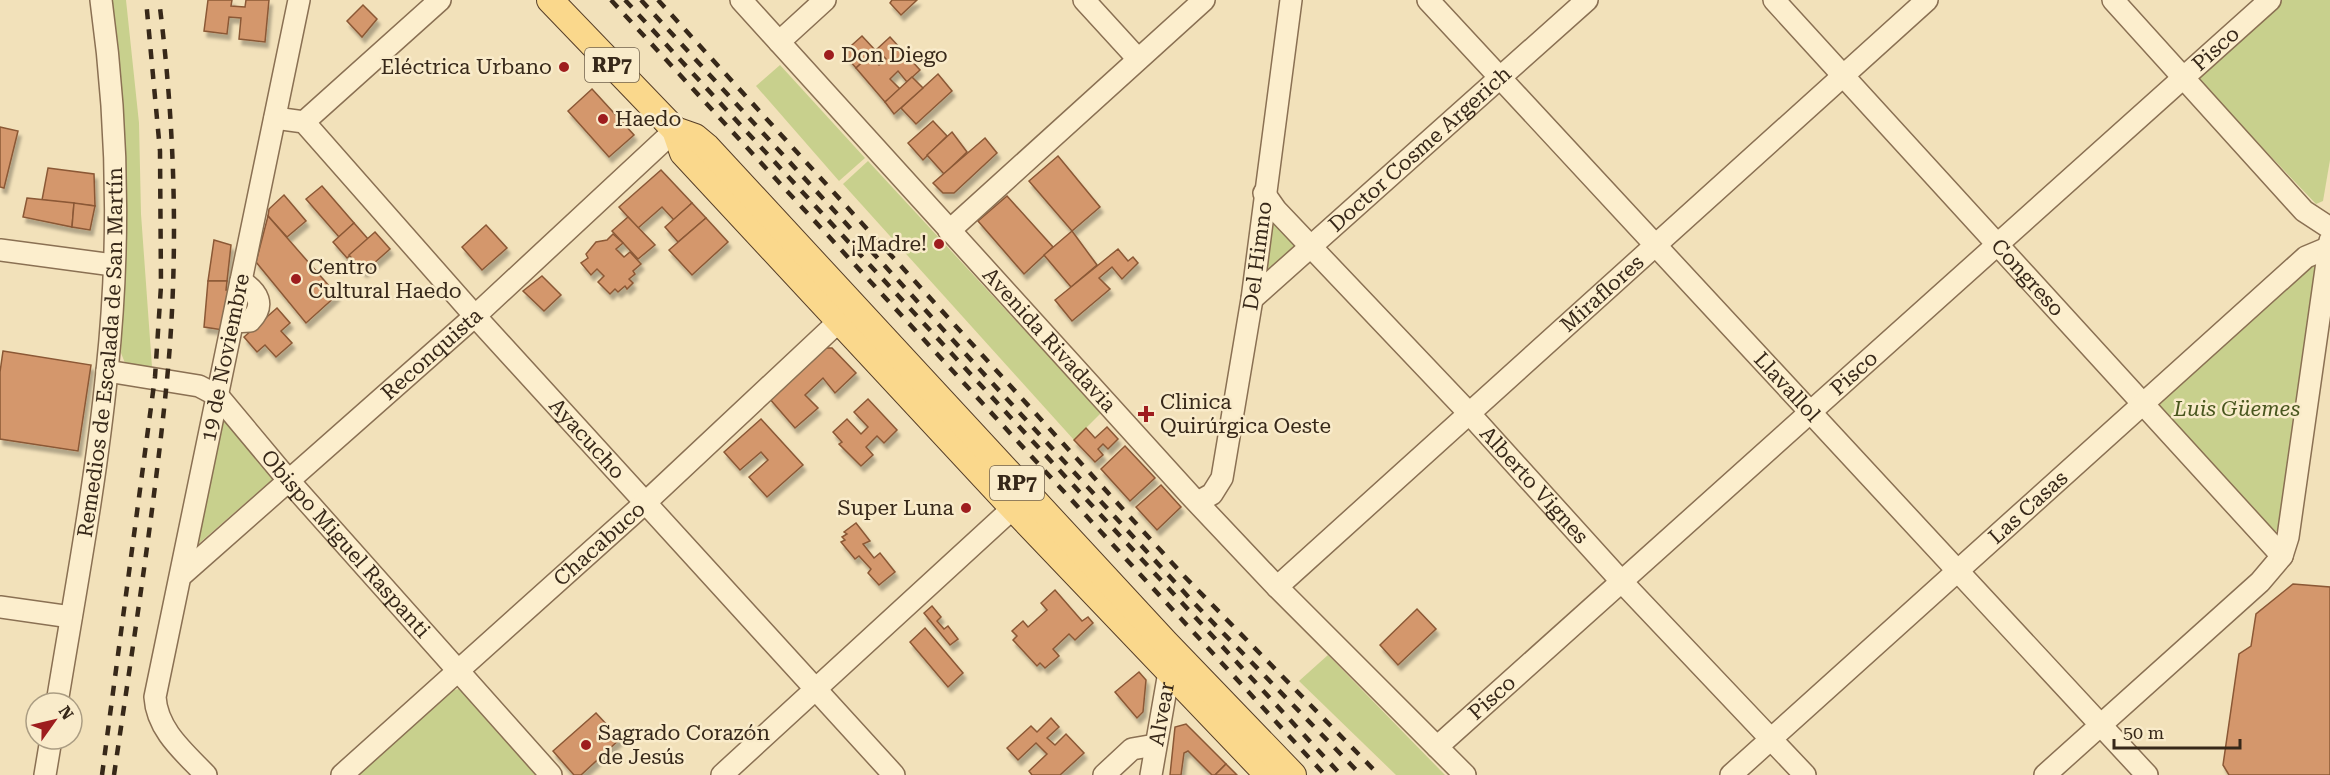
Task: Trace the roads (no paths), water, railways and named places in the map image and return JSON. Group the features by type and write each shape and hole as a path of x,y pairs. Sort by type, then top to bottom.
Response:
{"main road":[{"name":"RP7","path":"550,0 675,130 696,137 706,147 1013,508 1175,666 1293,775"},
{"name":"RP7","path":"847,314 1175,666 1268,775"}],"street":[{"name":"Remedios de Escalada de San Martín","path":"59,691 107,371 116,198 114,130 101,0"},
{"name":"19 de Noviembre","path":"206,775 165,729 156,714 155,697 183,574 299,0"},
{"path":"275,118 304,122 440,0"},
{"name":"Avenida Rivadavia","path":"741,0 1198,502 1277,586 1465,775"},
{"path":"779,42 825,0"},
{"path":"1084,0 1138,59"},
{"path":"950,231 1204,0"},
{"name":"Del Himno","path":"1198,502 1212,494 1222,478 1252,299 1291,0"},
{"name":"Llavallol","path":"1428,0 2147,775"},
{"name":"Doctor Cosme Argerich","path":"1252,299 1587,0"},
{"name":"Congreso","path":"1774,0 1841,76 2282,556"},
{"name":"Miraflores","path":"1277,586 1927,0"},
{"path":"2045,775 2260,582 2282,556 2288,537 2330,241 2113,0"},
{"name":"Pisco","path":"1437,747 2271,0"},
{"name":"Ayacucho","path":"304,122 475,315 894,775"},
{"name":"Reconquista","path":"183,574 475,315 675,130"},
{"name":"Alberto Vignes","path":"1264,194 1310,247 1468,412 1622,582 1805,775"},
{"name":"Las Casas","path":"1731,775 2306,257 2330,241"},
{"path":"0,250 113,265"},
{"name":"Chacabuco","path":"342,775 456,670 645,503 847,314"},
{"name":"Obispo Miguel Raspanti","path":"107,371 198,386 218,396 289,481 551,775"},
{"path":"722,775 1013,508"},
{"path":"0,607 71,617"},
{"name":"Alvear","path":"1151,775 1155,745 1175,666"},
{"path":"1104,775 1132,749 1155,745"},
{"path":"45,775 49,751"}],"railway":[{"path":"102,775 155,377 161,286 160,151 146,0"},
{"path":"114,775 156,479 171,333 174,190 169,94 159,0"},
{"path":"611,0 1325,775"},
{"path":"625,0 1341,775"},
{"path":"641,0 1194,603 1361,775"},
{"path":"658,0 1184,576 1379,775"}],"place":[{"name":"Don Diego","path":"829,55"},
{"name":"Eléctrica Urbano","path":"564,67"},
{"name":"Haedo","path":"603,119"},
{"name":"¡Madre!","path":"939,244"},
{"name":"Centro Cultural Haedo","path":"296,279"},
{"name":"Clinica Quirúrgica Oeste","path":"1146,414"},
{"name":"Super Luna","path":"966,508"},
{"name":"Sagrado Corazón de Jesús","path":"586,745"}],"park label":[{"name":"Luis Güemes","path":"2237,409"}]}
